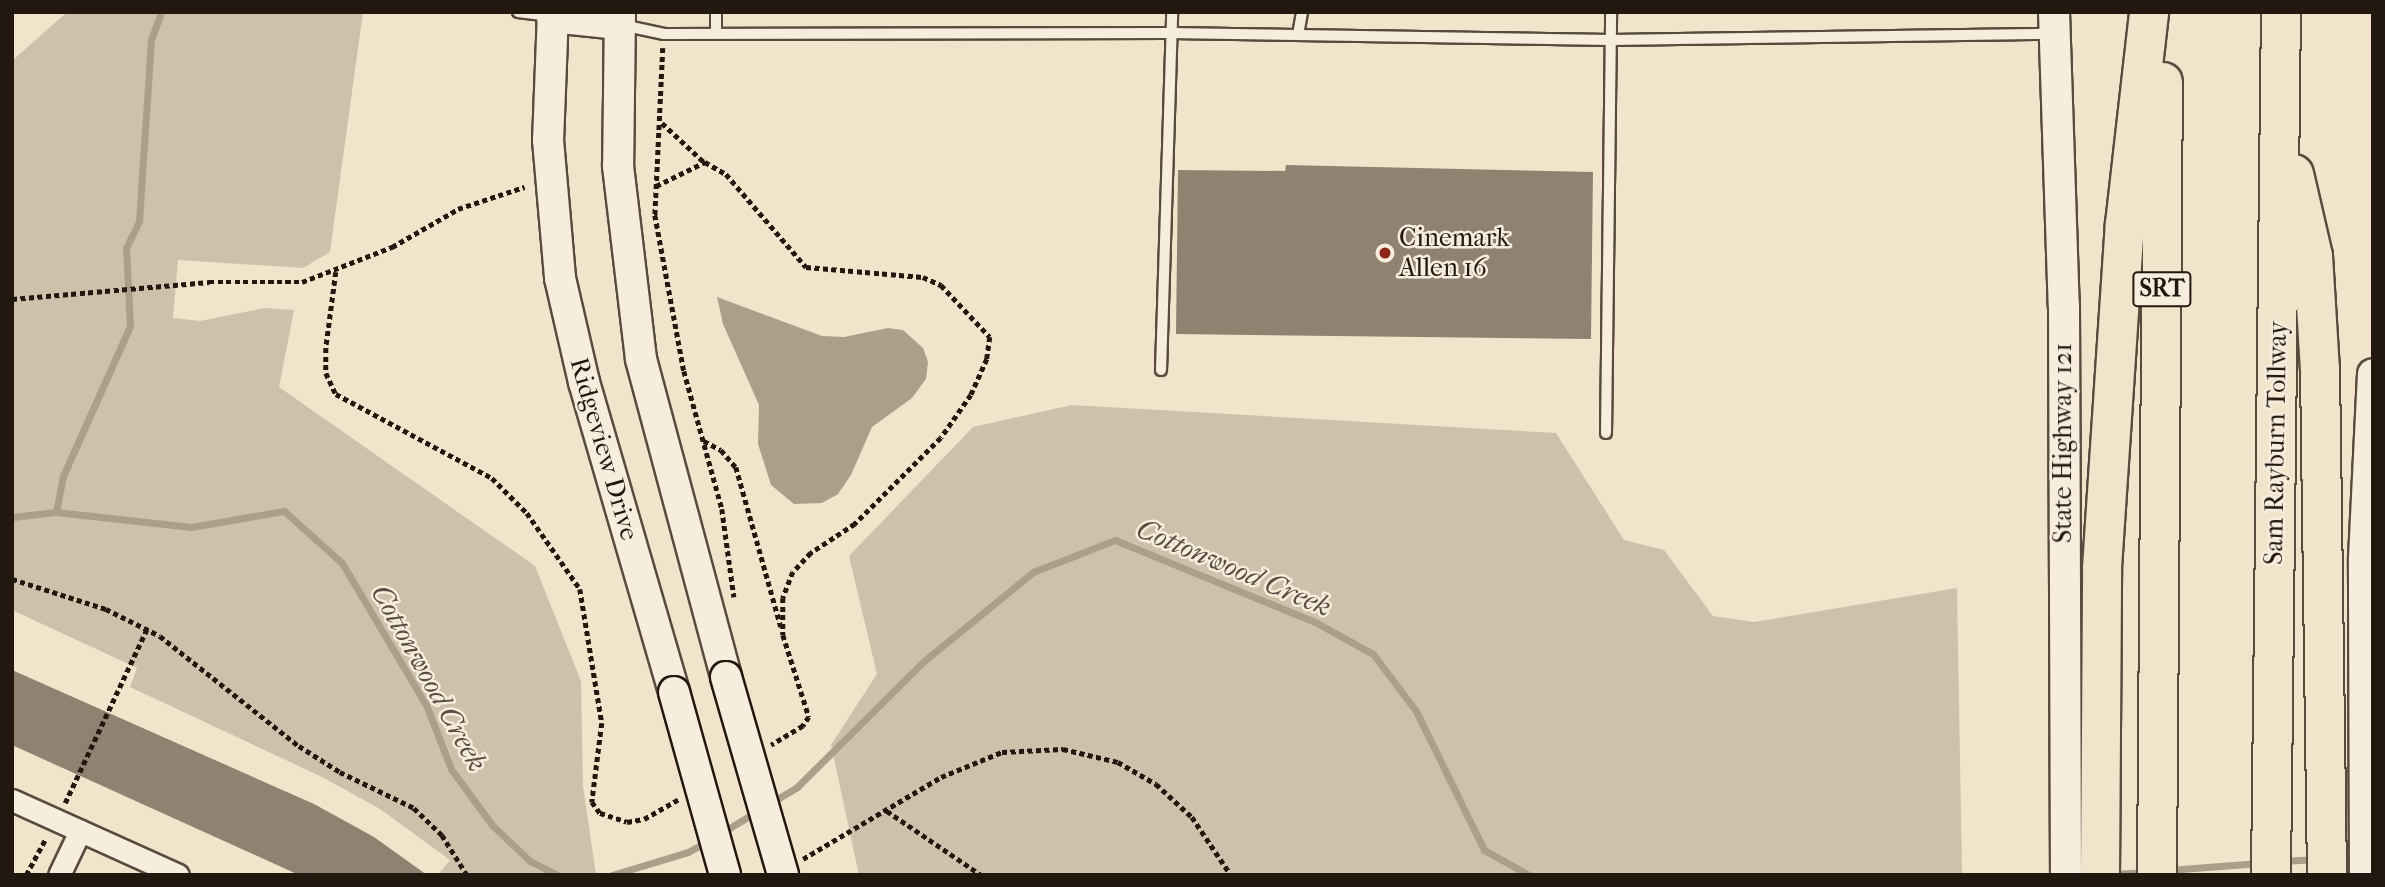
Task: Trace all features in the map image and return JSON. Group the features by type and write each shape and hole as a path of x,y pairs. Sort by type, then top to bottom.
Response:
{"highway":[{"path":"2101,875 2102,568 2125,224 2149,12"},
{"name":"SRT","path":"2157,875 2163,12"},
{"name":"Sam Rayburn Tollway","path":"2271,875 2281,12"},
{"path":"2281,118 2314,256 2325,474 2323,566 2327,875"}],"main road":[{"path":"553,14 620,18 618,166 641,359 726,677 790,868"},
{"name":"Ridgeview Drive","path":"553,14 548,140 560,278 584,382 725,875"},
{"name":"State Highway 121","path":"2055,23 2064,306 2062,581 2066,875"},
{"path":"2365,875 2364,558 2373,374"}],"street":[{"path":"12,800 178,875"},
{"path":"58,875 80,831"}],"lane":[{"path":"517,12 553,14"},
{"path":"716,12 716,33"},
{"path":"1161,370 1172,12"},
{"path":"1298,35 1302,12"},
{"path":"1606,433 1611,12"},
{"path":"620,18 664,34 1171,33 1611,40 2055,23"}],"path":[{"path":"664,34 662,124 656,186 663,271 731,552 734,600"},
{"path":"662,124 705,162 726,174 806,267 923,277 941,285 990,337 987,359 971,395 941,438 855,524 793,572 783,611 783,635"},
{"path":"656,186 705,162"},
{"path":"12,299 89,295 177,285 278,285 336,272 458,209 524,187"},
{"path":"336,272 326,373 336,394 492,478 527,513 580,589 602,723 592,802 600,813 627,822 644,820 690,793"},
{"path":"704,441 721,450 736,467 809,717 803,726 758,752"},
{"path":"12,579 106,609 147,629 299,746 340,772 414,808 442,835 467,875"},
{"path":"26,875 57,820 147,629"},
{"path":"790,868 942,777 1002,752 1063,749 1118,762 1156,784 1192,817 1231,875"},
{"path":"887,811 981,875"}],"shaded area":[{"path":"67,12 363,12 330,252 303,268 178,260 173,318 200,321 265,308 294,310 279,387 535,566 581,681 583,786 596,875 438,875 450,860 380,809 324,778 130,687 137,668 12,610 12,61"},
{"path":"717,297 822,336 844,337 888,328 903,330 923,348 928,362 926,379 912,398 872,427 851,475 838,494 822,503 794,504 771,485 758,444 759,405 723,324"},
{"path":"1072,405 1556,433 1624,540 1664,550 1713,616 1754,622 1957,588 1962,875 859,875 831,745 877,674 849,556 973,427"}],"building":[{"name":"Cinemark Allen 16","path":"1286,165 1593,172 1591,339 1176,334 1178,170 1285,171"},
{"path":"12,670 314,804 374,837 427,875 299,875 12,745"}],"waterway":[{"path":"56,512 63,476 130,326 126,248 139,221 151,40 161,12"},
{"name":"Cottonwood Creek","path":"12,517 56,512 191,527 284,511 342,563 427,707 451,769 492,825 530,861 557,875"},
{"name":"Cottonwood Creek","path":"769,804 797,787 924,661 1033,572 1115,540 1315,622 1373,654 1416,711 1484,850 1529,875"},
{"name":"Cottonwood Creek","path":"721,833 756,812"},
{"name":"Cottonwood Creek","path":"612,875 688,852 708,841"},
{"name":"Cottonwood Creek","path":"2283,861 2316,859"},
{"name":"Cottonwood Creek","path":"2168,870 2260,863"},
{"name":"Cottonwood Creek","path":"2112,874 2145,872"}],"place":[{"name":"Cinemark Allen 16","path":"1385,253"}]}
